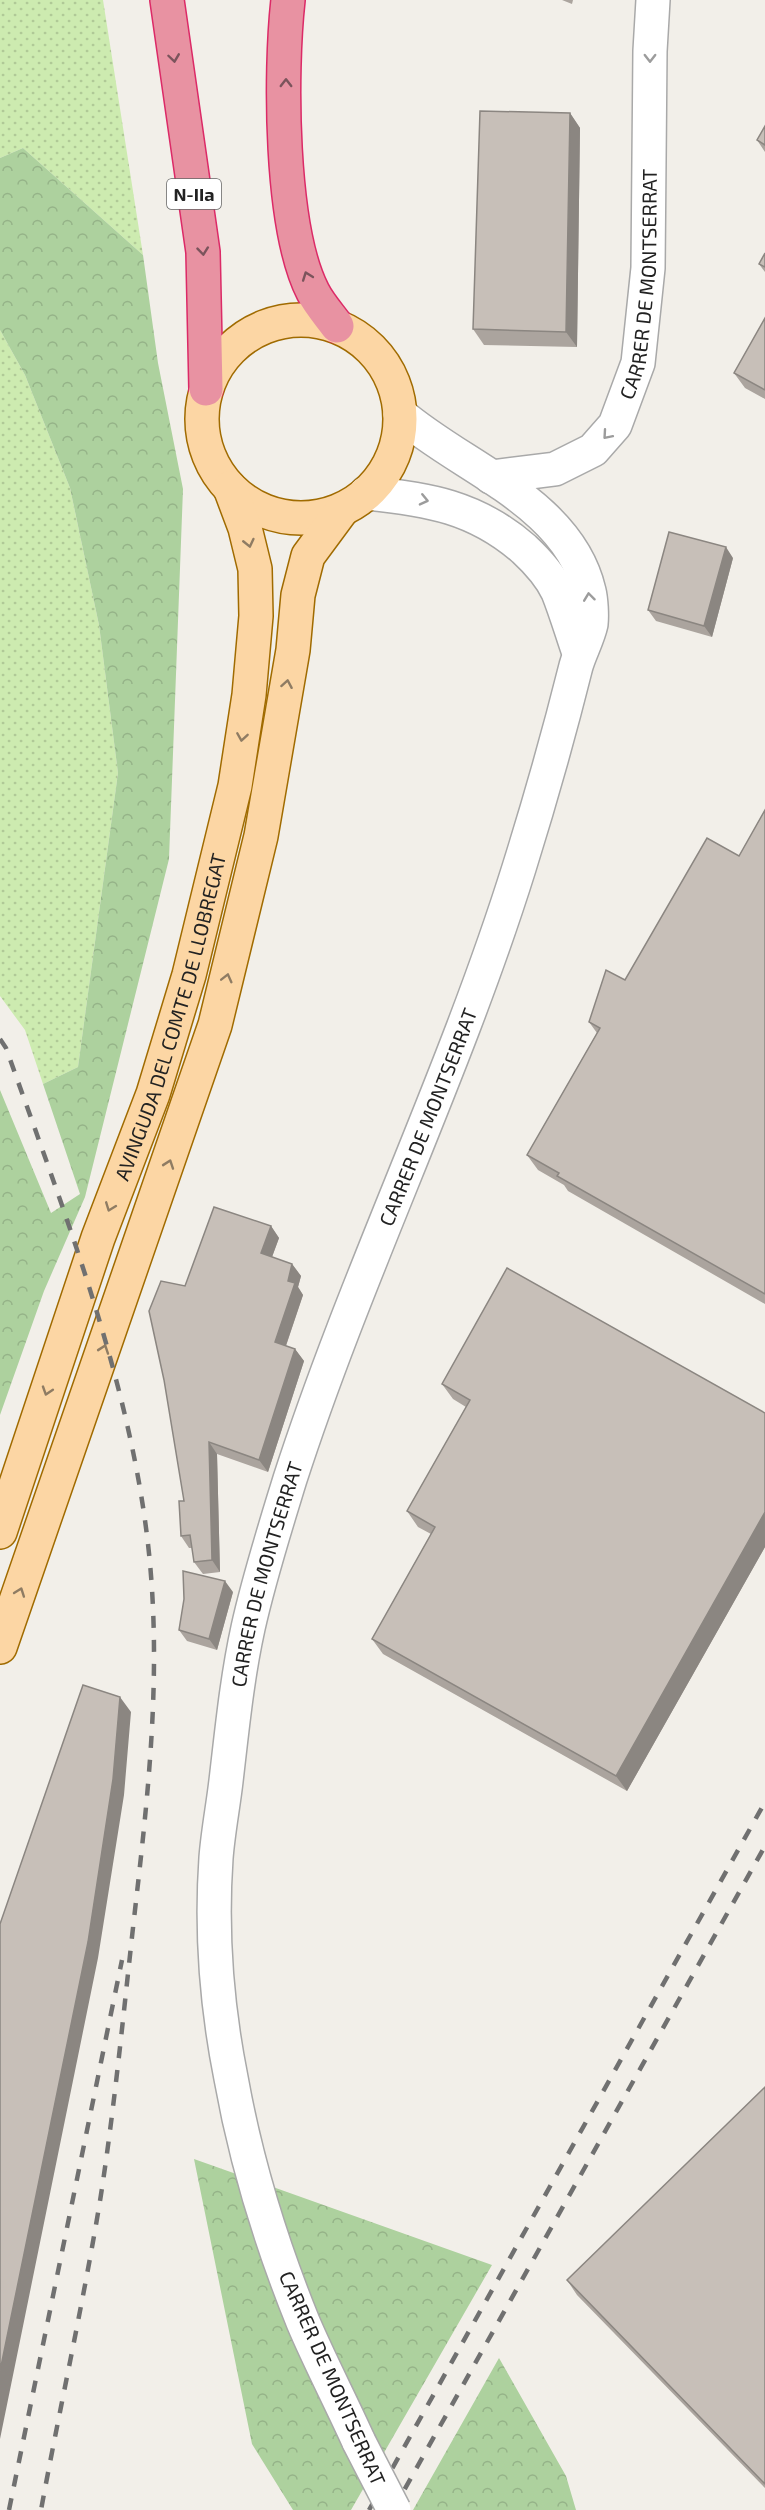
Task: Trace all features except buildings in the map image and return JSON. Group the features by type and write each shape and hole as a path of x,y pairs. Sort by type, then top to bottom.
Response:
{"highway":[{"name":"N-IIa","path":"167,0 203,252 207,320 206,389"},
{"name":"N-IIa","path":"288,0 285,113 288,175 295,240 313,293 337,326"}],"main road":[{"name":"N-IIa","path":"310,320 337,326 358,337 376,354 390,374 398,397 400,414 397,446 388,466 354,501 319,516 295,518 271,514 249,503 230,488 214,466 204,442 202,416 206,389 217,365 235,344 257,329 283,321 310,320"},
{"name":"AVINGUDA DEL COMTE DE LLOBREGAT","path":"0,1532 98,1238 153,1094 189,975 235,786 249,695 256,616 255,569 245,528 230,488"},
{"name":"AVINGUDA DEL COMTE DE LLOBREGAT","path":"0,1647 150,1219 215,1025 261,836 293,650 298,595 308,556 354,501"}],"street":[{"name":"CARRER DE MONTSERRAT","path":"491,477 555,470 593,450 615,425 638,363 648,268 650,51 653,0"},
{"name":"CARRER DE MONTSERRAT","path":"394,2510 359,2442 304,2323 259,2197 230,2074 221,2008 216,1932 216,1860 229,1749 247,1629 278,1518 310,1417 389,1209 453,1053 510,899 538,808 579,653 591,623 589,590 569,545 523,498 427,438 400,414"},
{"path":"354,501 419,498 465,511 504,532 542,566 558,592 579,653"}],"green space":[{"path":"0,0 103,0 143,255 23,148 0,158"},
{"path":"23,148 143,255 158,363 183,489 169,859 85,1197 44,1291 0,1415 0,1090 51,1213 80,1194 43,1084 78,1067 118,773 99,625 70,488 25,375 0,330 0,158"},
{"path":"0,330 25,375 70,488 99,625 118,773 78,1067 43,1084 25,1030 0,996"},
{"path":"194,2159 492,2265 351,2510 293,2510 252,2444"},
{"path":"499,2358 566,2476 576,2510 413,2510"}],"railway":[{"path":"0,1039 6,1048 71,1230 126,1418 139,1481 148,1544 154,1636 149,1773 110,2129 93,2240 41,2510"},
{"path":"369,2510 765,1802"},
{"path":"393,2510 765,1846"},
{"path":"9,2510 122,1960"}]}
